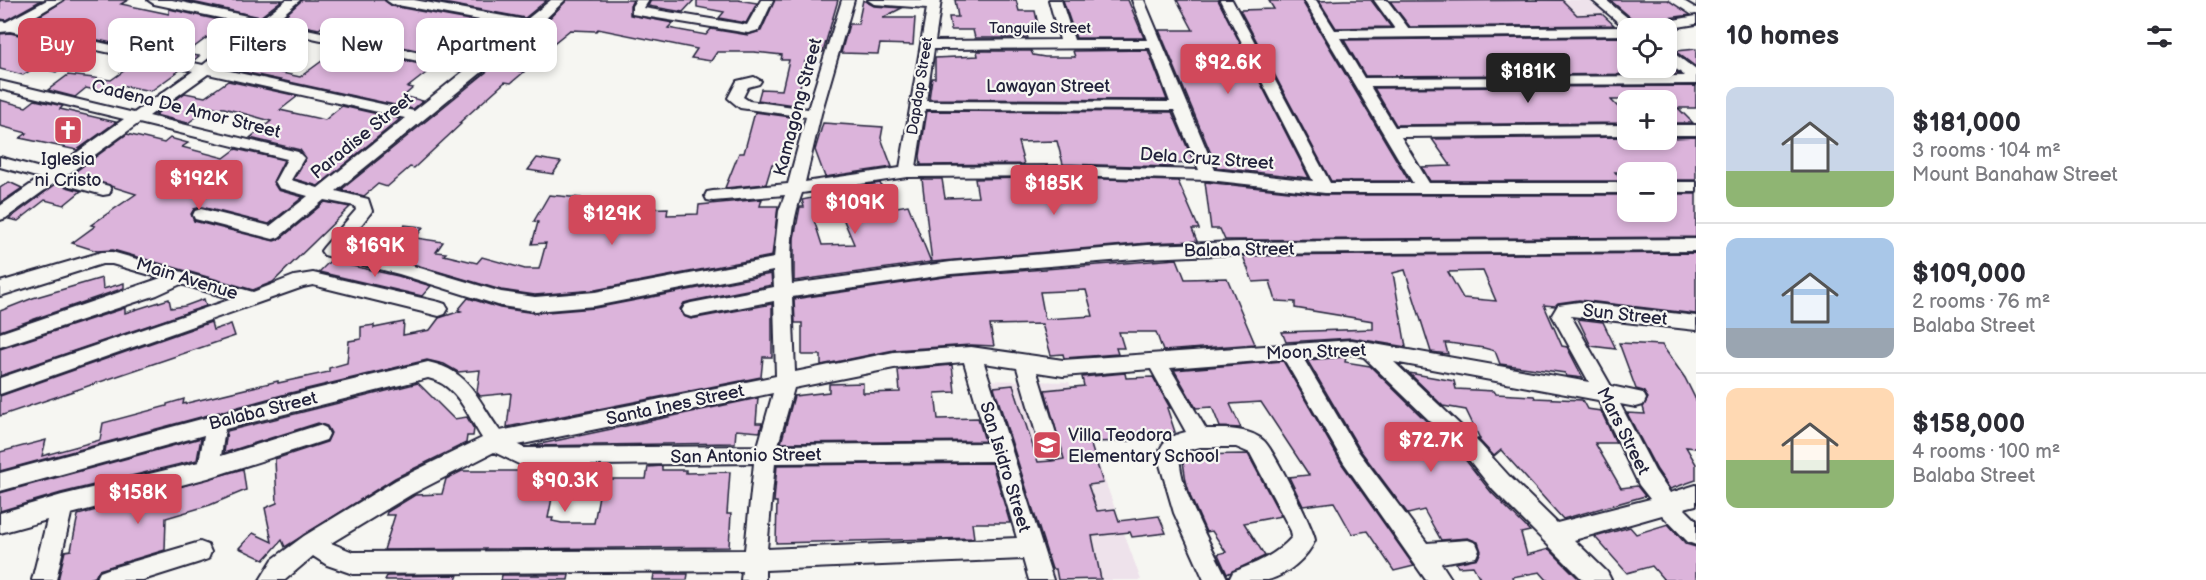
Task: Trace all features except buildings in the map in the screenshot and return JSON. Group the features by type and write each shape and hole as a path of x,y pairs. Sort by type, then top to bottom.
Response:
{"street":[{"path":"3,28 57,0"},
{"path":"154,0 231,18"},
{"path":"270,18 294,0"},
{"path":"392,0 492,18"},
{"name":"Paradise Street","path":"539,18 559,0"},
{"path":"643,0 636,9 641,12 742,28 754,27 767,0"},
{"name":"Kamagong Street","path":"754,570 765,456 786,381 782,262 787,211 848,0"},
{"path":"874,0 934,2"},
{"path":"1055,0 1068,45"},
{"path":"1138,0 1179,106 1209,175"},
{"path":"1226,0 1325,188"},
{"path":"1310,0 1425,189"},
{"path":"1380,0 1405,33"},
{"path":"1598,0 1621,18"},
{"path":"1692,0 1696,2"},
{"name":"Dapdap Street","path":"907,172 934,2"},
{"path":"1677,23 1696,20"},
{"path":"3,28 206,69 418,116"},
{"path":"1332,34 1617,31"},
{"path":"308,35 416,57"},
{"name":"Tanguile Street","path":"926,45 1154,44"},
{"path":"1677,63 1696,79"},
{"path":"0,214 206,69"},
{"name":"Paradise Street","path":"201,215 273,232 472,72"},
{"path":"1361,82 1696,79"},
{"path":"754,81 742,84 735,98 738,102 745,105 814,114"},
{"name":"Cadena De Amor Street","path":"0,85 292,155 296,158 295,164 283,181 285,184 322,194"},
{"name":"Lawayan Street","path":"917,105 1179,106"},
{"path":"1390,132 1617,130"},
{"path":"1677,130 1696,130"},
{"path":"0,162 102,190"},
{"name":"Dela Cruz Street","path":"713,196 795,189 907,172 1061,171 1209,175 1325,188 1617,188"},
{"path":"1677,187 1696,187"},
{"path":"322,194 350,198 362,203 364,211 330,251 400,268 469,291 517,303 535,304 595,299 782,262"},
{"name":"Balaba Street","path":"691,310 783,291 881,276 1047,259 1214,249 1696,245"},
{"name":"Main Avenue","path":"0,289 102,258 119,259 254,299"},
{"path":"0,340 141,294 179,278"},
{"path":"254,299 300,281 313,279 439,309"},
{"name":"Main Avenue","path":"0,386 254,299"},
{"name":"Sun Street","path":"1561,319 1564,310 1580,309 1696,323"},
{"name":"Mars Street","path":"1561,319 1604,392 1647,478 1665,504 1696,535"},
{"name":"Moon Street","path":"1063,368 1340,347 1367,348 1636,399"},
{"path":"1367,348 1473,450 1501,483 1599,580"},
{"path":"1289,351 1351,457 1440,580"},
{"name":"Santa Ines Street","path":"272,580 281,567 312,543 404,487 496,441 894,360 970,354 1063,368"},
{"name":"San Isidro Street","path":"970,354 1029,548 1041,580"},
{"path":"1157,362 1200,438"},
{"path":"1025,364 1052,450"},
{"name":"Balaba Street","path":"0,482 216,423 406,375 438,371 450,377 461,389 496,441"},
{"path":"208,469 216,423"},
{"path":"0,523 62,505 208,469 319,434"},
{"path":"1216,580 1175,487 1168,459 1168,451 1173,445 1200,438 1238,438 1257,447 1302,529 1305,540 1292,555 1282,563 1241,580"},
{"name":"San Antonio Street","path":"496,441 523,458 1001,452"},
{"path":"1553,534 1595,525 1696,495"},
{"path":"44,580 62,505"},
{"path":"312,543 335,558 353,563 754,570 1029,548"},
{"path":"1422,554 1468,550"},
{"path":"108,580 200,552"}],"shaded area":[{"path":"1424,0 1589,0 1606,14 1437,16"},
{"name":"Villa Teodora Elementary School","path":"982,380 1069,382 1141,580 1043,580"}],"place":[{"name":"Iglesia ni Cristo","path":"68,130"},
{"name":"Villa Teodora Elementary School","path":"1047,445"}]}
